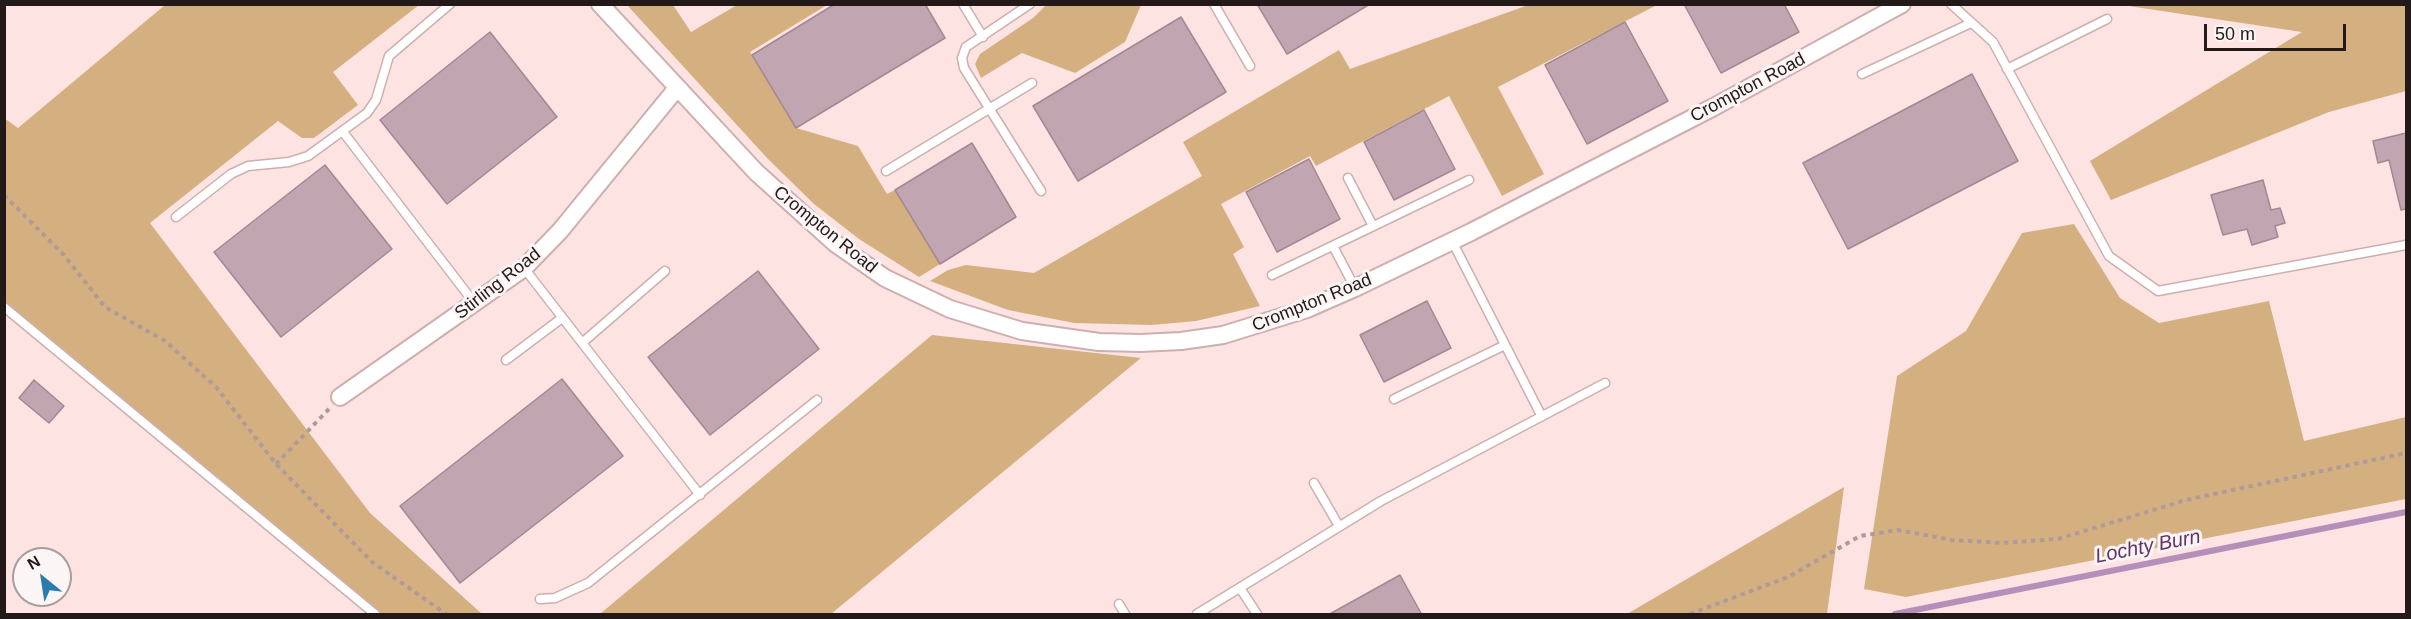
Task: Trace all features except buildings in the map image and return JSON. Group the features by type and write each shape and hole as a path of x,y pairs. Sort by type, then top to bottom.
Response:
{"street":[{"name":"Crompton Road","path":"600,4 764,179 801,214 861,263 910,292 982,321 1032,333 1100,342 1180,341 1223,335 1264,324 1355,288 1452,242 1712,108 1902,4"},
{"name":"Stirling Road","path":"340,397 476,304 524,268 561,231 677,88"}],"lane":[{"path":"176,217 239,169 300,160 316,152 343,132 372,108 385,63 396,47 450,4"},
{"path":"963,4 983,37"},
{"path":"1030,4 966,47 963,64 1041,191"},
{"path":"1214,4 1250,66"},
{"path":"1951,4 1993,42 2109,256 2158,291 2406,245"},
{"path":"2007,69 2107,19"},
{"path":"1862,74 1971,23"},
{"path":"886,171 1032,83"},
{"path":"343,132 476,304"},
{"path":"1348,178 1373,226"},
{"path":"1272,275 1469,180"},
{"path":"1452,242 1541,415"},
{"path":"1333,246 1355,288"},
{"path":"524,268 700,495"},
{"path":"582,343 665,271"},
{"path":"4,307 375,615"},
{"path":"506,360 562,318"},
{"path":"1394,399 1505,345"},
{"path":"1197,615 1339,526 1459,458 1605,382"},
{"path":"540,598 555,598 588,583 818,400"},
{"path":"1314,483 1339,526"},
{"path":"1240,588 1257,615"},
{"path":"1119,604 1125,615"}],"path":[{"path":"4,195 63,254 105,307 165,341 216,387 276,464 372,562 446,615"},
{"path":"276,464 340,397"},
{"path":"1690,615 1788,577 1860,536 1898,530 1962,541 2002,543 2058,539 2186,500 2406,453"}],"shaded area":[{"path":"1047,4 1141,5 1125,42 1075,73 1022,53 981,78 975,64 980,54 1033,18"},
{"path":"1531,4 1657,5 1498,87 1544,174 1502,196 1449,96 1316,166 1310,156 1221,204 1244,247 1233,254 1260,306 1196,321 1152,325 1074,323 1008,310 930,281 948,270 966,265 1034,273 1202,176 1183,142 1339,50 1350,69"},
{"path":"165,5 419,5 333,72 358,105 314,138 302,138 278,121 150,223 370,513 482,614 375,614 5,307 4,118 18,128"},
{"path":"627,5 673,5 691,32 737,5 827,5 750,52 796,128 858,146 887,194 895,190 940,264 919,277 859,239 814,204 768,159"},
{"path":"2122,5 2406,5 2406,91 2329,112 2111,200 2090,161 2302,32"},
{"path":"2074,224 2120,298 2159,323 2269,301 2304,441 2406,417 2406,499 1906,597 1864,589 1897,376 1966,331 2022,233"},
{"path":"932,335 1141,358 831,614 600,614"},
{"path":"1844,487 1827,614 1627,614"}],"waterway":[{"name":"Lochty Burn","path":"1895,614 2406,512"}]}
